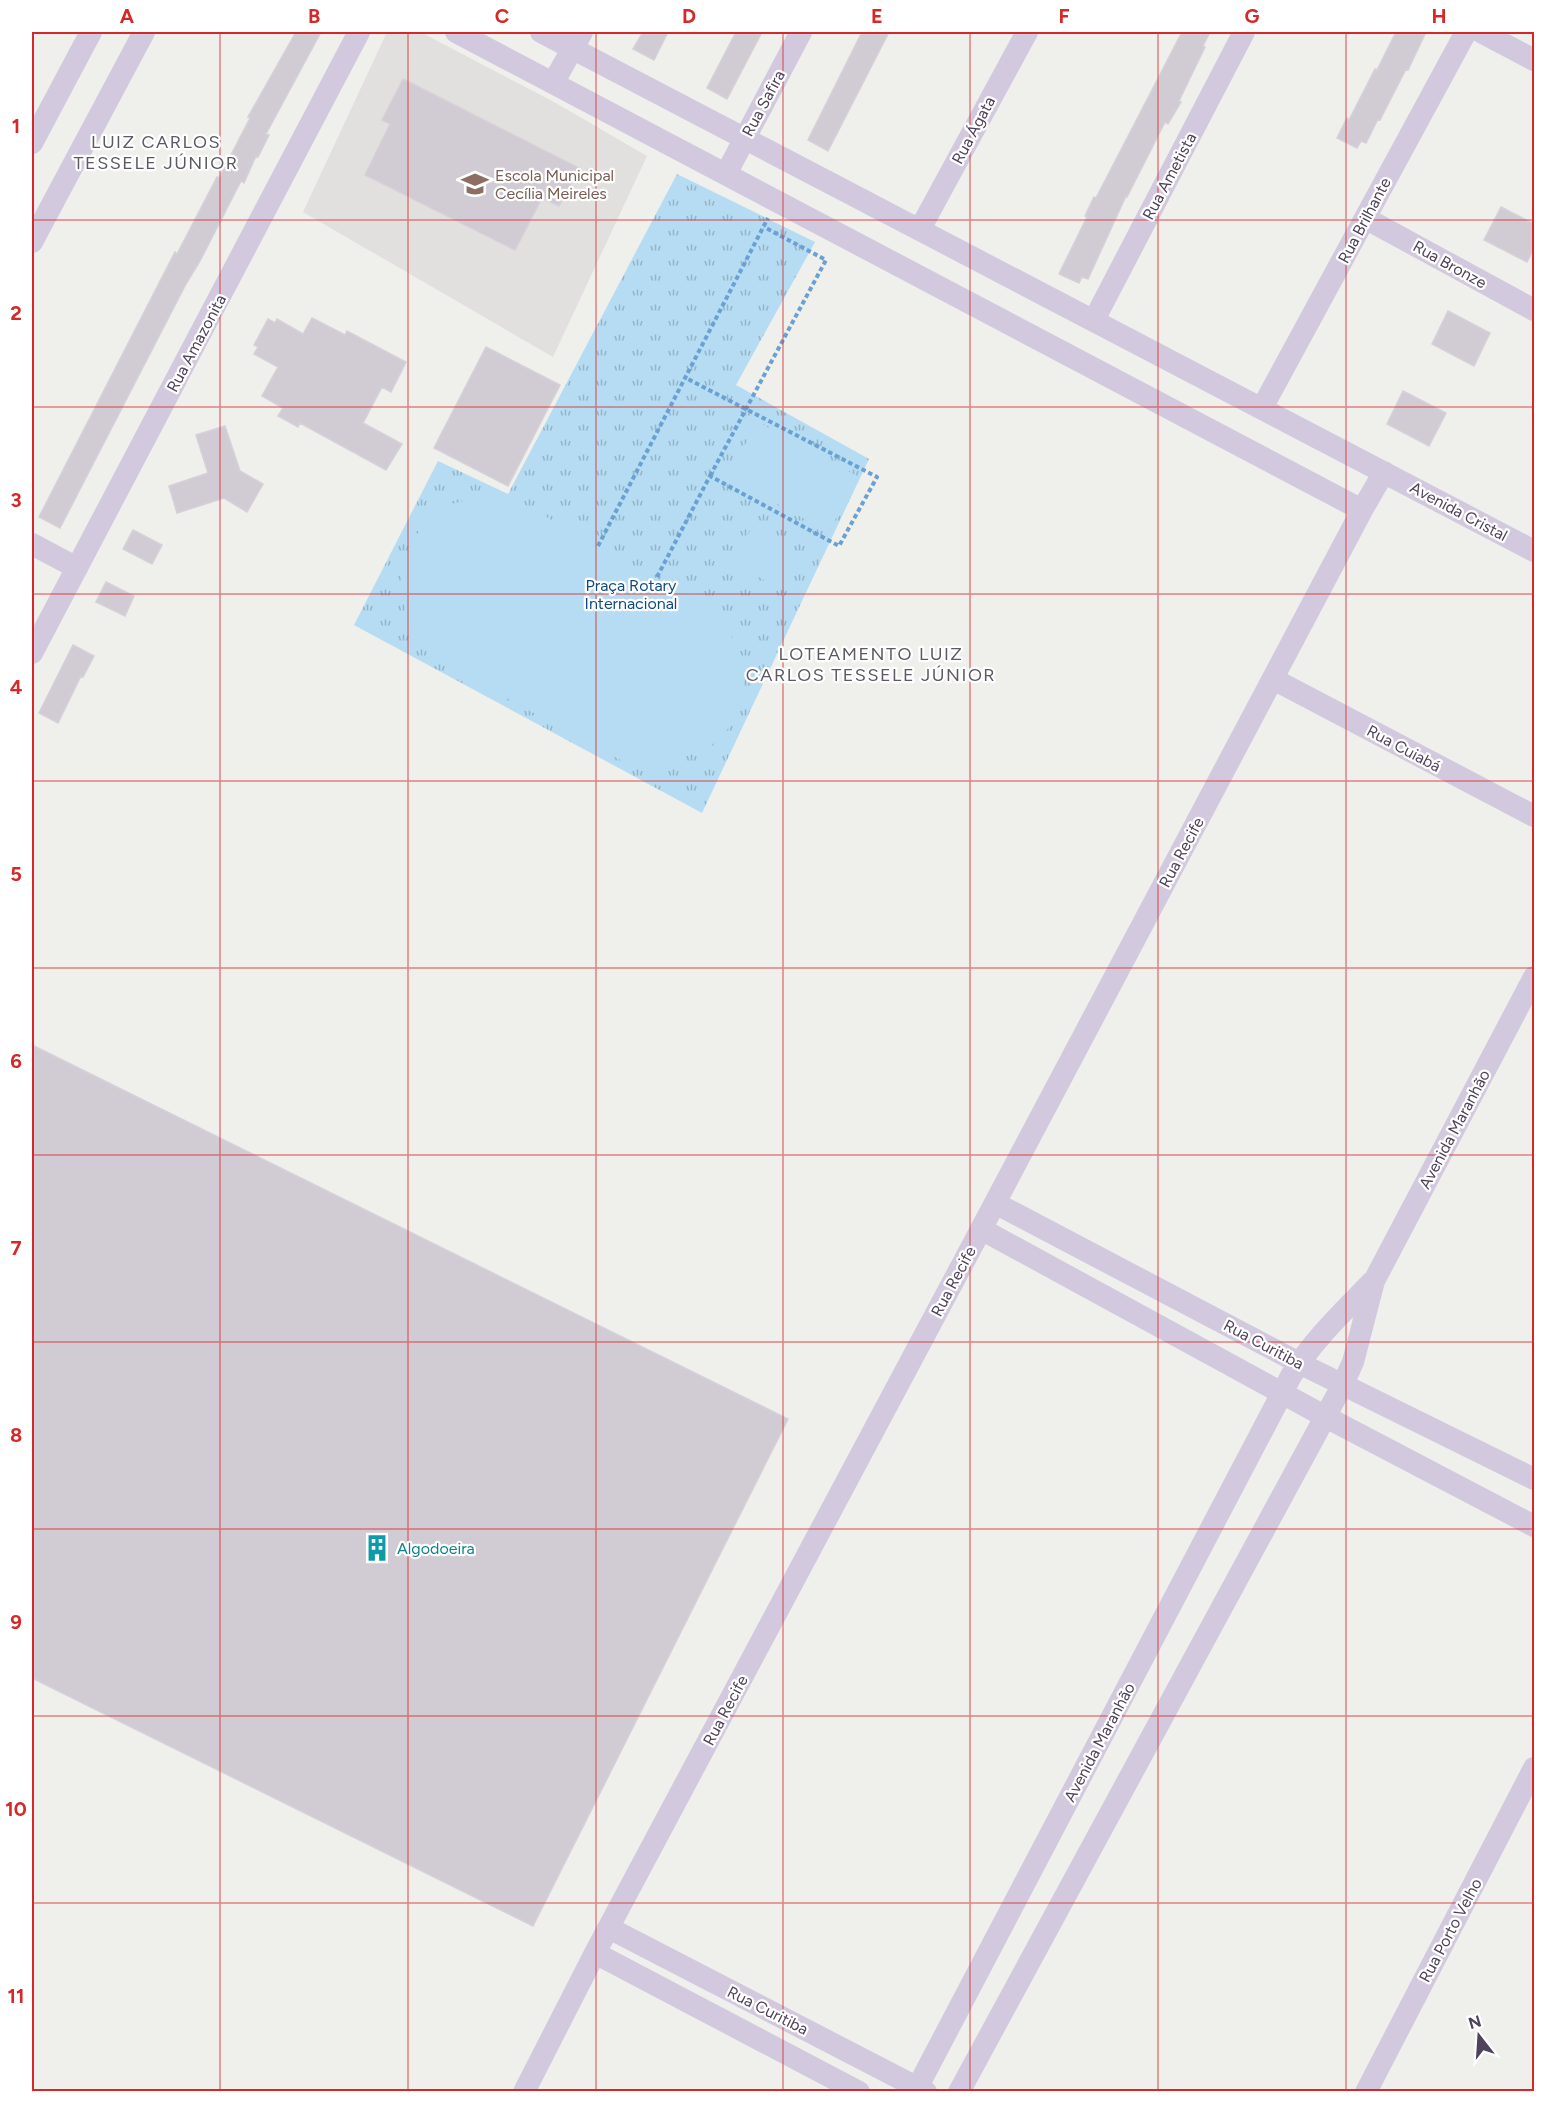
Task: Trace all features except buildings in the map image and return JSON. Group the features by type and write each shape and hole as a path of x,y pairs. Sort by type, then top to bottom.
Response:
{"street":[{"path":"32,143 91,32"},
{"path":"32,242 144,32"},
{"name":"Rua Amazonita","path":"32,653 359,32"},
{"path":"456,32 1362,510"},
{"name":"Avenida Cristal","path":"542,32 578,40 744,138 1534,551"},
{"name":"Rua Safira","path":"726,174 801,32"},
{"name":"Rua Ágata","path":"920,229 1027,32"},
{"name":"Rua Ametista","path":"1094,320 1244,32"},
{"name":"Rua Brilhante","path":"1262,408 1466,32"},
{"path":"1481,32 1534,60"},
{"path":"553,82 578,40"},
{"name":"Rua Bronze","path":"1365,218 1534,310"},
{"name":"Rua Recife","path":"524,2091 595,1953 1384,472"},
{"path":"32,544 77,568"},
{"name":"Rua Cuiabá","path":"1273,679 1534,816"},
{"name":"Avenida Maranhão","path":"920,2090 1299,1362 1374,1281 1534,977"},
{"name":"Rua Curitiba","path":"995,1203 1299,1362 1534,1479"},
{"name":"Rua Curitiba","path":"981,1229 1324,1416"},
{"path":"959,2091 1343,1384 1353,1362 1374,1281"},
{"path":"1324,1416 1534,1526"},
{"name":"Rua Porto Velho","path":"1366,2091 1534,1768"},
{"name":"Rua Curitiba","path":"609,1928 920,2090"},
{"name":"Rua Curitiba","path":"595,1953 859,2091"}],"path":[{"path":"598,546 777,201"},
{"path":"657,577 826,260 764,227"},
{"path":"684,377 877,477 839,546 710,476"}],"shaded area":[{"name":"Escola Municipal Cecília Meireles","path":"387,32 420,32 554,102 647,156 553,357 303,212"}],"green space":[{"name":"Praça Rotary Internacional","path":"677,174 815,242 736,385 869,459 702,813 354,625 438,461 508,494"},
{"path":"758,422 859,477 828,532 727,476"},
{"path":"500,498 516,500 715,611 738,649 744,674 744,688 735,717 716,741 708,747 679,758 628,764 438,661 416,632 403,602 402,569 407,553 425,524 445,507 465,501"},
{"path":"750,531 802,561 785,592 732,562"}],"place":[{"name":"Escola Municipal Cecília Meireles","path":"475,184"},
{"name":"Algodoeira","path":"377,1548"}],"district":[{"name":"LUIZ CARLOS TESSELE JÚNIOR","path":"156,152"},
{"name":"LOTEAMENTO LUIZ CARLOS TESSELE JÚNIOR","path":"871,664"}]}
